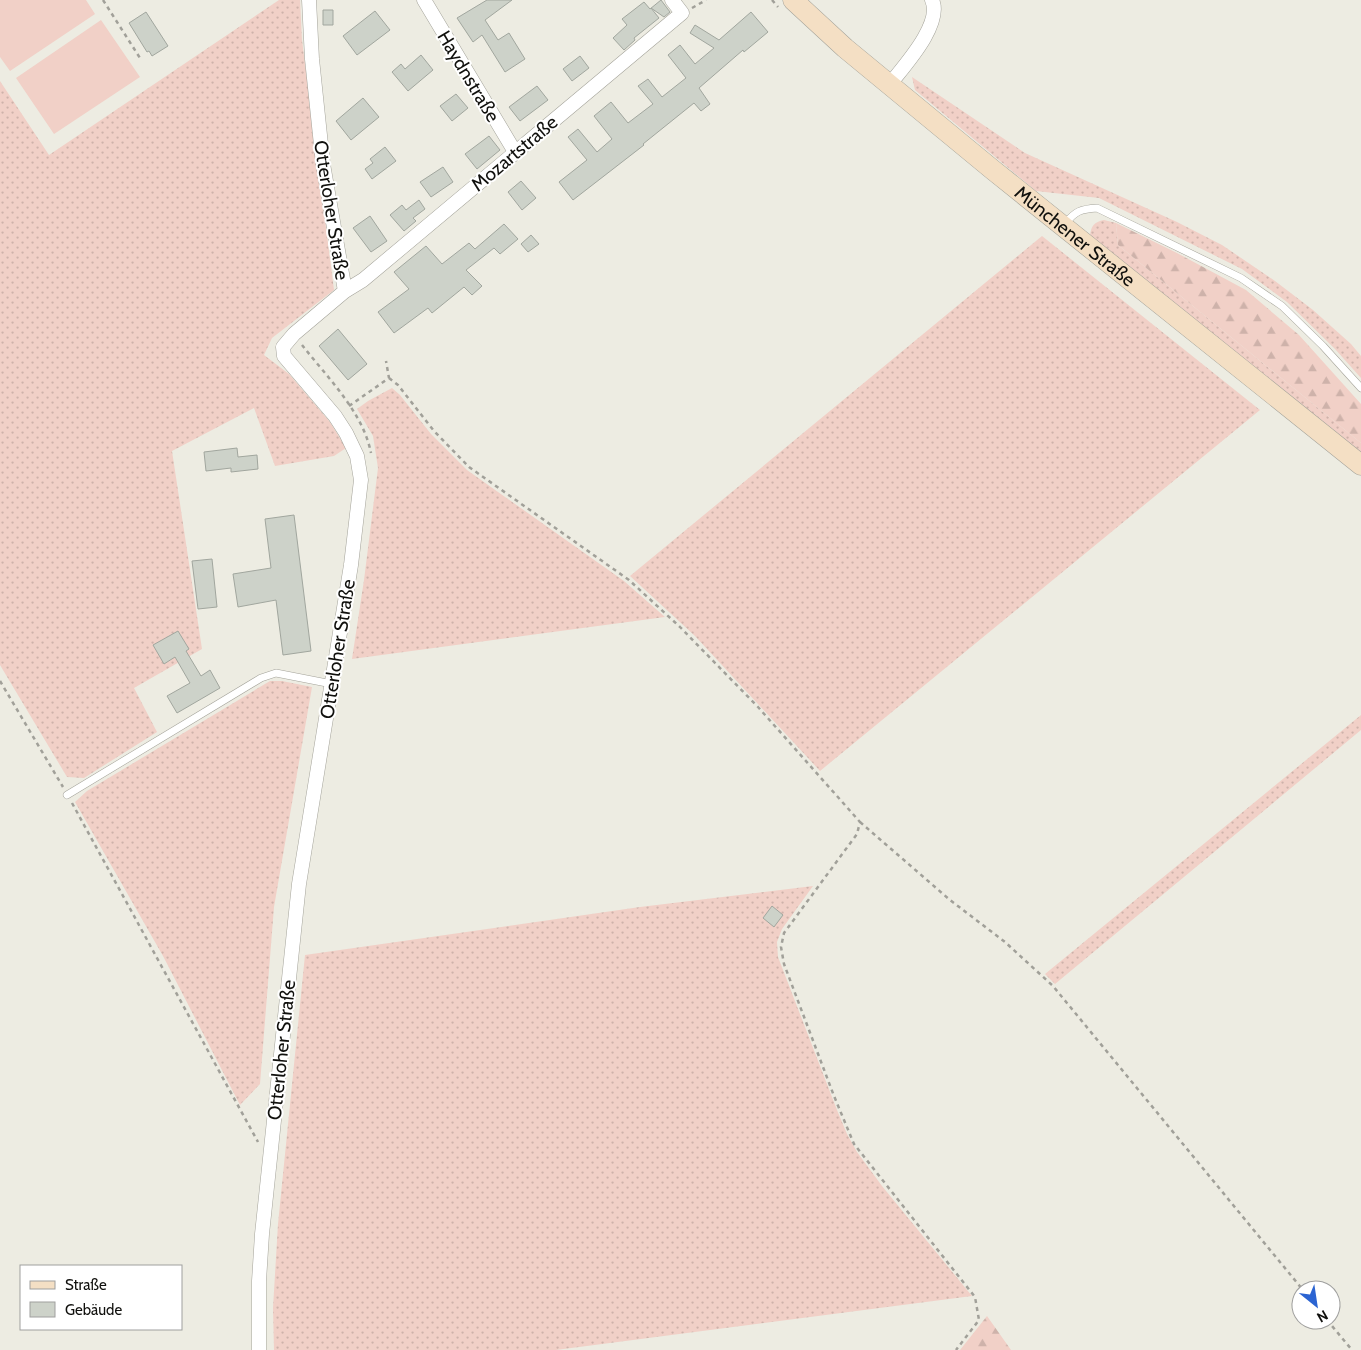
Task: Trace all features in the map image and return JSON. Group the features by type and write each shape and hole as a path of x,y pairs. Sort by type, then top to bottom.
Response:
{"main road":[{"name":"Münchener Straße","path":"794,0 845,48 1063,226 1361,464"}],"street":[{"name":"Otterloher Straße","path":"259,1350 258,1281 299,884 351,565 361,480 357,456 346,433 335,416 284,356 283,347 294,334 345,291 323,164 312,59 309,0"},
{"name":"Haydnstraße","path":"424,0 515,152"},
{"name":"Mozartstraße","path":"345,291 363,280 682,14 672,0"},
{"path":"890,84 931,26 934,5 932,0"}],"lane":[{"path":"1063,226 1072,214 1083,209 1097,208 1241,278 1282,306 1323,346 1361,388"},
{"path":"67,795 261,678 276,673 332,684"}],"path":[{"path":"103,0 140,58"},
{"path":"294,334 349,406 365,433 372,455"},
{"path":"386,361 389,378 398,385 434,431 469,467 629,580 680,627 758,707 860,822 950,900 1005,942 1053,986 1294,1280"},
{"path":"349,406 389,378"},
{"path":"0,681 67,795 236,1103 260,1145 270,1156"},
{"path":"860,822 857,834 784,933 781,947 784,964 854,1144 975,1297 979,1320 956,1350"},
{"path":"1335,1330 1352,1350"}],"green space":[{"path":"0,0 86,0 95,14 10,71 0,57"},
{"path":"279,0 300,0 302,40 334,290 272,338 264,355 289,374 330,422 346,448 334,456 275,466 254,408 172,451 202,649 134,688 157,732 84,778 67,777 0,665 0,81 49,155"},
{"path":"101,20 140,77 54,134 16,78"},
{"path":"912,77 1025,153 1177,222 1222,245 1275,281 1313,310 1351,344 1361,356 1361,378 1335,349 1287,302 1242,269 1099,198 1036,191 915,90"},
{"path":"1104,220 1116,223 1118,245 1361,443 1361,453 1090,236 1094,225"},
{"path":"1116,223 1246,290 1299,335 1361,404 1361,443 1118,245"},
{"path":"1042,236 1260,410 820,771 695,636 630,576"},
{"path":"392,388 400,395 431,434 467,470 624,581 665,617 352,659 378,468 373,436 357,409"},
{"path":"270,681 282,681 312,687 274,907 260,1084 240,1105 163,956 75,802 87,791"},
{"path":"1361,715 1361,730 1055,984 1045,974"},
{"path":"813,886 782,929 777,942 778,957 837,1110 857,1152 882,1186 972,1296 556,1350 274,1350 273,1308 278,1224 305,955 640,907"},
{"path":"987,1316 1011,1350 960,1350"}],"building":[{"path":"487,0 512,0 485,20 498,40 509,33 525,59 505,72 482,35 473,42 457,18"},
{"path":"661,0 670,12 664,17 651,8"},
{"path":"644,2 659,18 634,38 635,40 624,50 613,38 627,25 622,19"},
{"path":"323,10 333,10 333,25 323,25"},
{"path":"375,11 390,30 357,55 343,36"},
{"path":"146,12 168,46 152,56 149,51 147,52 129,23"},
{"path":"751,12 768,32 744,52 743,50 699,88 710,104 701,111 694,103 573,200 559,182 587,160 568,137 578,129 597,152 612,139 594,116 611,102 628,123 653,104 638,86 648,79 662,97 686,78 668,55 680,45 695,64 714,48 690,33 695,25 719,40"},
{"path":"421,55 433,70 408,91 392,72 401,64 405,69"},
{"path":"580,56 589,68 572,81 563,69"},
{"path":"537,86 548,100 520,121 509,107"},
{"path":"456,94 468,108 452,121 440,106"},
{"path":"363,98 379,117 351,140 336,121"},
{"path":"489,136 500,150 477,169 465,154"},
{"path":"385,147 396,161 372,179 365,169 373,163 370,159"},
{"path":"443,167 453,182 431,197 420,182"},
{"path":"521,181 536,198 522,210 508,192"},
{"path":"419,200 425,209 413,218 416,221 404,231 390,215 402,205 406,210"},
{"path":"370,216 387,241 371,252 353,228"},
{"path":"504,224 518,239 500,254 494,248 466,270 482,286 472,295 464,287 432,313 428,308 394,333 378,312 409,289 394,272 426,246 442,264 469,243 475,249"},
{"path":"531,235 539,244 528,252 521,244"},
{"path":"338,329 367,364 348,380 319,346"},
{"path":"237,448 238,457 257,455 258,469 231,472 231,468 206,471 204,452"},
{"path":"294,515 311,651 283,655 276,600 238,607 233,574 271,568 265,519"},
{"path":"212,559 217,607 198,609 192,561"},
{"path":"178,631 189,649 186,651 201,676 210,670 220,688 177,713 167,696 190,683 175,657 164,664 153,645"},
{"path":"772,906 783,915 774,927 763,918"}]}
